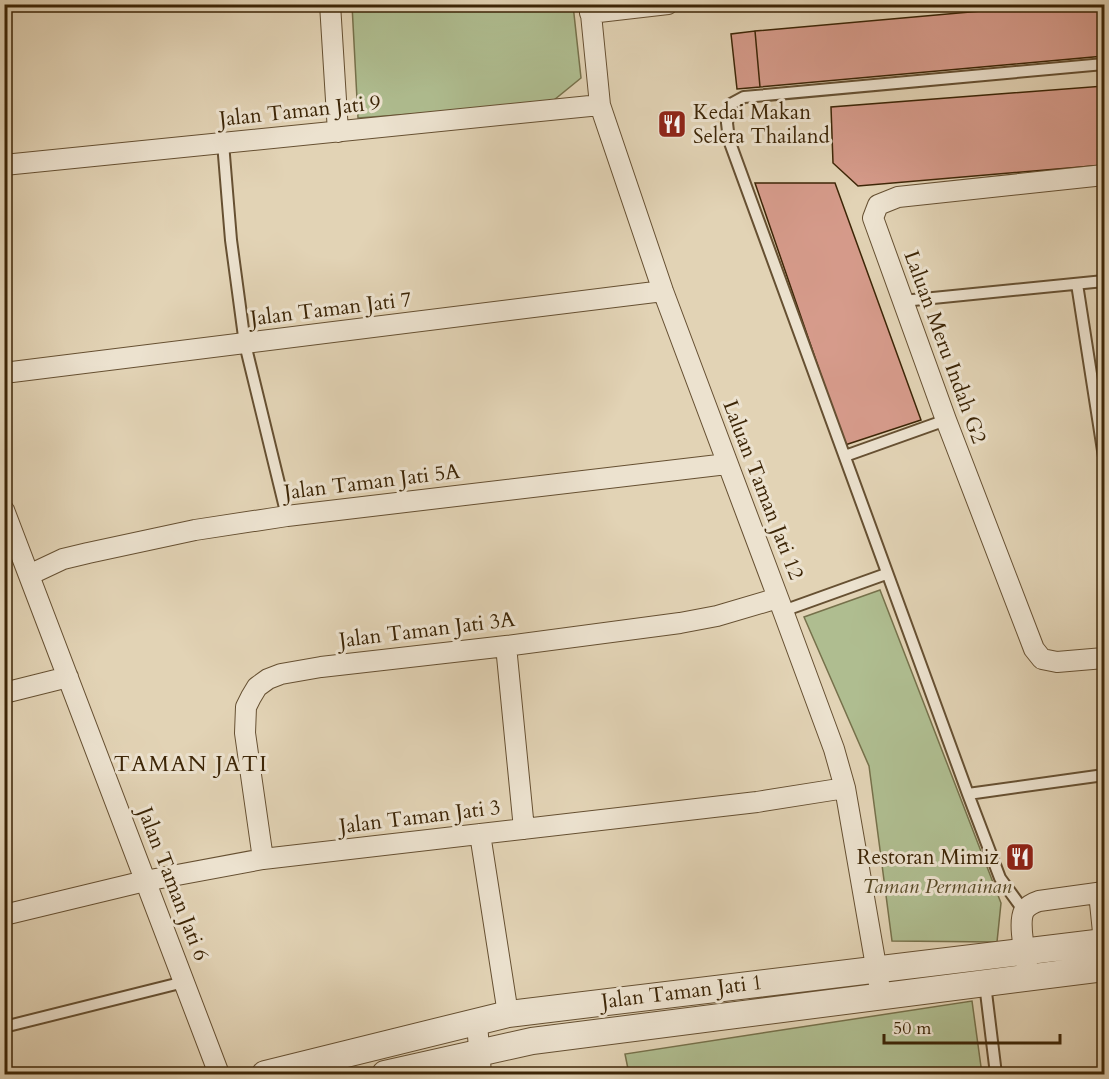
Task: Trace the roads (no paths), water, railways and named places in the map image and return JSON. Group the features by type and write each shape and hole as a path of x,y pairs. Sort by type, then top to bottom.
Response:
{"street":[{"path":"330,4 338,132"},
{"path":"590,9 668,4"},
{"name":"Laluan Taman Jati 12","path":"590,9 600,105 663,291 834,749 845,788 881,995"},
{"name":"Jalan Taman Jati 9","path":"4,165 600,105"},
{"name":"Laluan Meru Indah G2","path":"1104,175 898,197 878,205 873,218 875,229 946,420 1034,649 1042,659 1057,662 1104,658"},
{"name":"Jalan Taman Jati 7","path":"4,373 663,291"},
{"name":"Jalan Taman Jati 5A","path":"29,574 63,560 134,541 287,516 727,464"},
{"name":"Jalan Taman Jati 6","path":"4,510 219,1074"},
{"name":"Jalan Taman Jati 3A","path":"263,859 245,733 246,707 257,687 280,674 698,620 781,604"},
{"path":"506,646 524,829"},
{"path":"4,693 68,677"},
{"name":"Jalan Taman Jati 3","path":"4,915 145,881 263,859 757,802 845,788"},
{"path":"480,834 507,1014"},
{"path":"1029,976 1021,921 1024,910 1030,905 1040,901 1102,892 1104,942"},
{"name":"Jalan Taman Jati 1","path":"265,1074 293,1071 507,1014 1104,942"},
{"name":"Jalan Taman Jati 1","path":"385,1074 479,1064 531,1041 1104,968"},
{"path":"477,1023 479,1064"}],"lane":[{"path":"1024,910 1000,878 968,794 729,140 727,123 731,104 744,97 1104,64"},
{"path":"223,143 231,240 245,344 287,516"},
{"path":"903,301 1104,281"},
{"path":"1077,284 1104,457"},
{"path":"845,456 946,420"},
{"name":"Jalan Taman Jati 3A","path":"781,604 886,574"},
{"path":"968,794 1104,775"},
{"path":"4,1027 184,982"},
{"path":"985,983 996,1074"}],"place":[{"name":"Kedai Makan Selera Thailand","path":"672,124"},
{"name":"Restoran Mimiz","path":"1020,857"}],"district":[{"name":"TAMAN JATI","path":"191,764"}],"park label":[{"name":"Taman Permainan","path":"937,886"}]}
